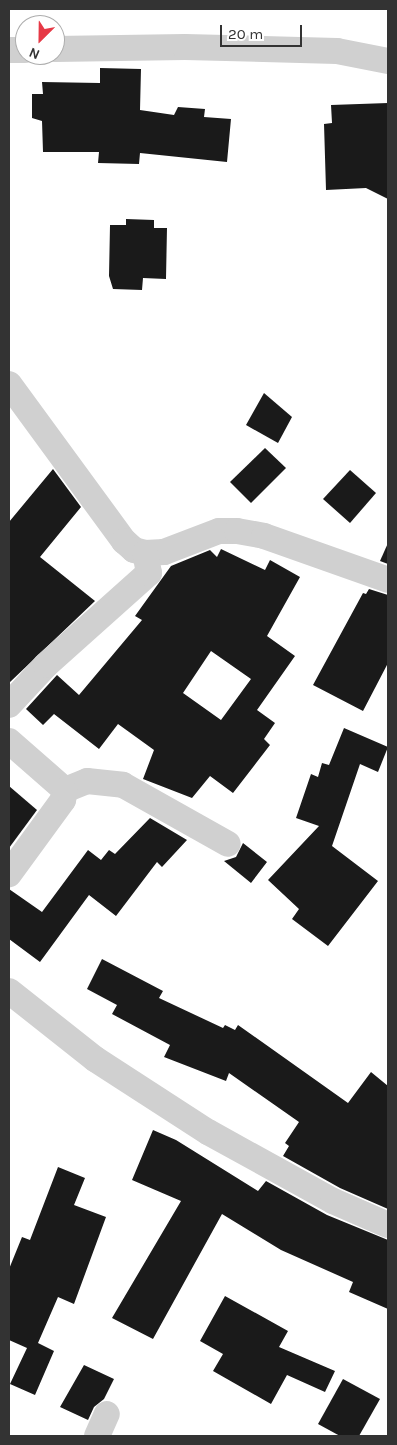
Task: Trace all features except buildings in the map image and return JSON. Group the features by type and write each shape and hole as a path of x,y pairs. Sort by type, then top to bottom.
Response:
{"street":[{"path":"65,49 185,47 327,51 357,53 388,61"},
{"path":"9,384 124,541 145,553 164,552 219,531 237,531 264,536 388,580"},
{"path":"9,706 46,665 148,573 145,553"},
{"path":"9,741 65,790"},
{"path":"65,790 87,781 122,785 228,844"},
{"path":"9,874 63,800 65,790"},
{"path":"9,991 95,1059 208,1132 333,1200 388,1225"}]}
